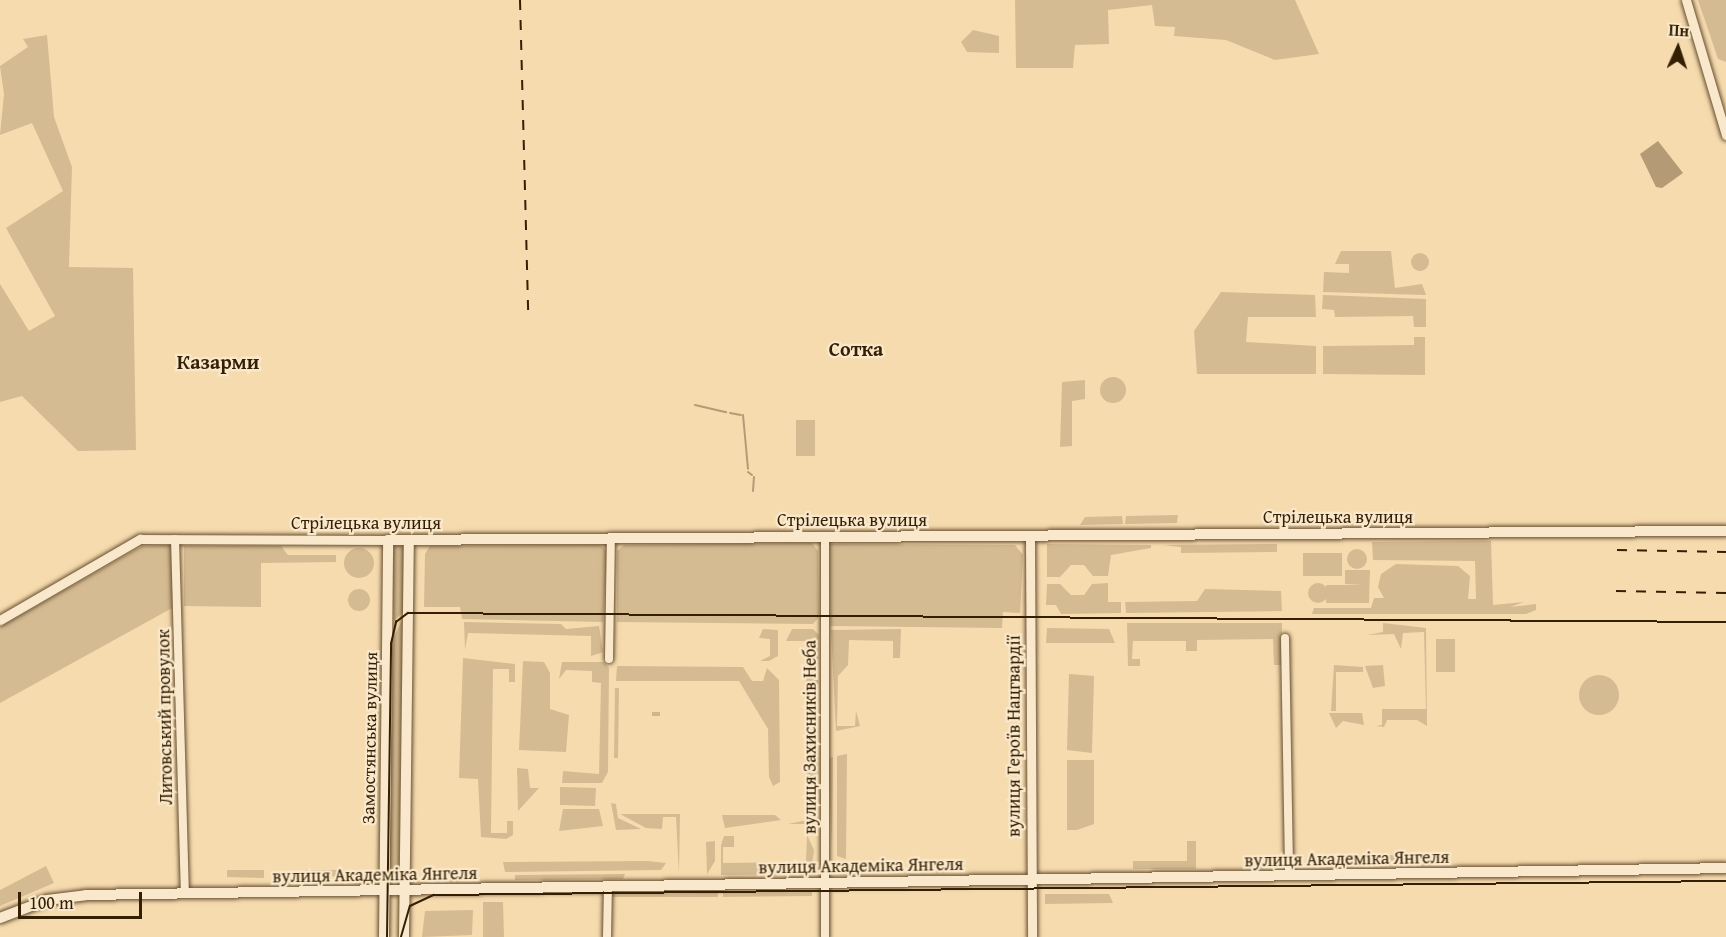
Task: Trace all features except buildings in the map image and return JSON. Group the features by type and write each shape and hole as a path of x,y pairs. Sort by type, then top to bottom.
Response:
{"main road":[{"name":"Стрілецька вулиця","path":"388,540 1726,531"},
{"name":"Замостянська вулиця","path":"384,937 388,540"},
{"name":"Замостянська вулиця","path":"404,937 409,540"},
{"name":"вулиця Академіка Янгеля","path":"0,918 61,897 1726,868"}],"street":[{"path":"1686,0 1726,135"},
{"name":"вулиця Героїв Нацгвардії","path":"1030,536 1032,937"},
{"name":"вулиця Захисників Неба","path":"825,537 825,937"},
{"path":"609,659 610,538"},
{"name":"Стрілецька вулиця","path":"0,620 140,539 388,540"},
{"name":"Литовський провулок","path":"175,539 185,894"},
{"path":"1285,638 1289,876"},
{"path":"607,937 608,887"}],"shaded area":[{"path":"1015,0 1295,0 1319,54 1275,60 1226,40 1174,36 1175,27 1155,26 1152,5 1108,10 1109,44 1075,45 1073,68 1016,68"},
{"path":"1698,0 1726,0 1726,62 1718,59"},
{"path":"973,30 999,36 999,53 967,52 961,42"},
{"path":"47,35 54,117 72,167 69,267 133,268 136,450 78,451 22,396 0,402 0,284 29,331 55,316 6,228 63,191 32,123 0,135 4,94 0,66 28,47 23,39"},
{"path":"1658,141 1683,173 1662,188 1656,187 1640,154"},
{"path":"1341,251 1391,251 1395,288 1422,284 1426,295 1323,292 1324,272 1349,273 1349,264 1335,264"},
{"path":"1420,253 1426,256 1429,262 1426,268 1420,271 1414,268 1411,262 1414,256"},
{"path":"1221,292 1315,295 1316,317 1248,317 1246,342 1316,346 1316,374 1197,374 1194,331"},
{"path":"1323,295 1426,299 1426,327 1414,327 1413,316 1335,317 1334,310 1322,309"},
{"path":"1414,337 1425,337 1425,375 1323,374 1323,346 1414,345"},
{"path":"1113,377 1122,381 1126,390 1122,399 1113,403 1104,399 1100,390 1104,381"},
{"path":"1085,380 1085,399 1072,401 1072,446 1060,447 1062,382"},
{"path":"796,420 815,420 815,456 796,456"},
{"path":"1178,515 1177,523 1125,524 1126,516"},
{"path":"1122,516 1123,524 1080,525 1085,517"},
{"path":"1491,541 1493,605 1524,602 1510,607 1536,604 1536,610 1526,614 1312,614 1314,608 1371,608 1374,598 1384,598 1378,587 1381,574 1396,564 1458,566 1470,576 1468,599 1476,599 1475,561 1373,560 1372,542"},
{"path":"812,543 818,551 819,617 813,624 617,622 617,551 624,545"},
{"path":"829,544 1015,545 1023,555 1020,613 1003,612 1002,628 830,626"},
{"path":"1047,544 1151,545 1151,548 1111,555 1108,576 1093,576 1084,565 1071,565 1060,577 1047,577"},
{"path":"1277,544 1277,552 1181,553 1181,547 1163,545"},
{"path":"172,545 174,607 0,703 0,627 142,546"},
{"path":"399,545 404,549 403,612 394,621 390,549"},
{"path":"600,545 607,551 603,622 462,619 460,607 424,607 425,554 430,546"},
{"path":"184,546 281,546 288,555 336,555 336,562 261,563 261,607 184,606"},
{"path":"359,548 365,549 373,557 373,569 365,577 359,578 353,577 345,569 344,563 345,557 353,549"},
{"path":"1357,549 1364,552 1367,559 1364,566 1357,569 1350,566 1347,559 1350,552"},
{"path":"1303,553 1342,553 1342,576 1303,576"},
{"path":"1345,570 1370,570 1369,603 1326,603 1326,585 1363,585 1345,584"},
{"path":"1108,583 1108,602 1121,602 1121,613 1061,614 1056,605 1046,605 1047,584 1060,584 1071,595 1084,595 1092,584"},
{"path":"1318,583 1325,586 1328,593 1325,600 1318,603 1311,600 1308,593 1311,586"},
{"path":"359,589 367,592 370,600 367,608 359,611 351,608 348,600 351,592"},
{"path":"1205,589 1281,591 1282,611 1126,613 1125,602 1197,601"},
{"path":"403,619 399,870 389,870 394,636"},
{"path":"464,622 561,624 566,629 599,626 603,652 591,656 591,636 468,633 465,650"},
{"path":"1127,623 1282,623 1282,665 1274,665 1273,639 1197,640 1197,651 1186,651 1186,641 1133,641 1132,659 1140,659 1140,666 1128,666"},
{"path":"1383,623 1426,628 1427,726 1417,720 1387,720 1384,727 1376,726 1382,725 1382,709 1426,709 1424,632 1403,633 1401,649 1394,634 1367,635 1383,632"},
{"path":"1047,628 1109,629 1115,643 1046,643"},
{"path":"763,629 778,630 778,656 769,661 760,661 770,656 770,639 759,638"},
{"path":"792,629 813,629 819,635 815,824 788,824 807,820 806,641 786,641"},
{"path":"901,629 900,658 893,658 893,641 849,640 848,665 838,676 837,726 855,726 856,711 860,726 836,731 831,630"},
{"path":"1436,639 1455,639 1455,672 1436,672"},
{"path":"463,658 515,664 515,682 509,682 509,669 493,669 491,833 507,833 507,821 513,821 513,835 506,839 481,837 478,779 459,778"},
{"path":"523,661 544,662 550,673 550,709 569,715 566,752 519,750"},
{"path":"562,662 604,662 609,668 608,772 602,783 562,783 563,771 599,774 601,683 592,682 592,671 566,670 559,679"},
{"path":"1334,665 1363,667 1363,672 1336,672 1336,711 1331,711"},
{"path":"1383,665 1385,686 1373,688 1365,666"},
{"path":"617,666 743,667 752,681 763,681 767,668 779,680 780,782 773,786 769,777 768,729 739,681 616,681"},
{"path":"1069,674 1094,676 1092,753 1067,750"},
{"path":"1599,675 1613,681 1619,695 1613,709 1599,715 1585,709 1579,695 1585,681"},
{"path":"615,688 619,688 618,758 614,758"},
{"path":"1329,713 1362,713 1364,725 1343,721 1336,728"},
{"path":"847,754 846,859 837,856 837,756"},
{"path":"833,757 832,848 828,758"},
{"path":"1067,760 1094,760 1094,824 1077,830 1067,830"},
{"path":"517,768 528,769 530,788 539,788 518,811"},
{"path":"560,787 596,788 595,806 560,805"},
{"path":"611,803 616,804 618,818 641,829 616,830"},
{"path":"563,809 599,809 603,826 559,831"},
{"path":"620,814 680,814 679,874 676,817 663,817 662,829 646,828"},
{"path":"722,815 775,815 781,820 725,828"},
{"path":"807,835 814,850 811,874 721,875 721,845 724,836 734,836 734,847 723,847 723,863 806,862"},
{"path":"715,841 715,861 707,874 706,842"},
{"path":"1187,841 1196,841 1196,869 1133,869 1133,861 1187,861"},
{"path":"1441,854 1441,862 1341,864 1357,856"},
{"path":"648,861 666,863 661,870 505,872 503,862"},
{"path":"46,866 54,883 0,906 0,890"},
{"path":"227,870 264,870 264,878 227,877"},
{"path":"305,870 348,870 349,876 305,877"},
{"path":"625,874 623,879 515,880 515,875"},
{"path":"812,892 812,896 723,897 723,893"},
{"path":"718,893 718,897 612,897 612,894"},
{"path":"1045,894 1109,894 1113,903 1045,904"},
{"path":"483,902 503,902 504,937 483,937"},
{"path":"473,910 472,935 422,937 425,911"}],"waterway":[{"path":"695,405 726,412"},
{"path":"730,413 741,415"},
{"path":"743,415 748,469"},
{"path":"748,472 752,475"},
{"path":"753,491 754,477"}],"tram line":[{"path":"387,937 391,644 396,622 408,613 1726,622"},
{"path":"401,937 410,906 434,895 1726,881"}],"railway":[{"path":"520,0 528,315"},
{"path":"1617,550 1726,552"},
{"path":"1616,591 1726,593"}],"district":[{"name":"Сотка","path":"856,348"},
{"name":"Казарми","path":"218,361"}]}
